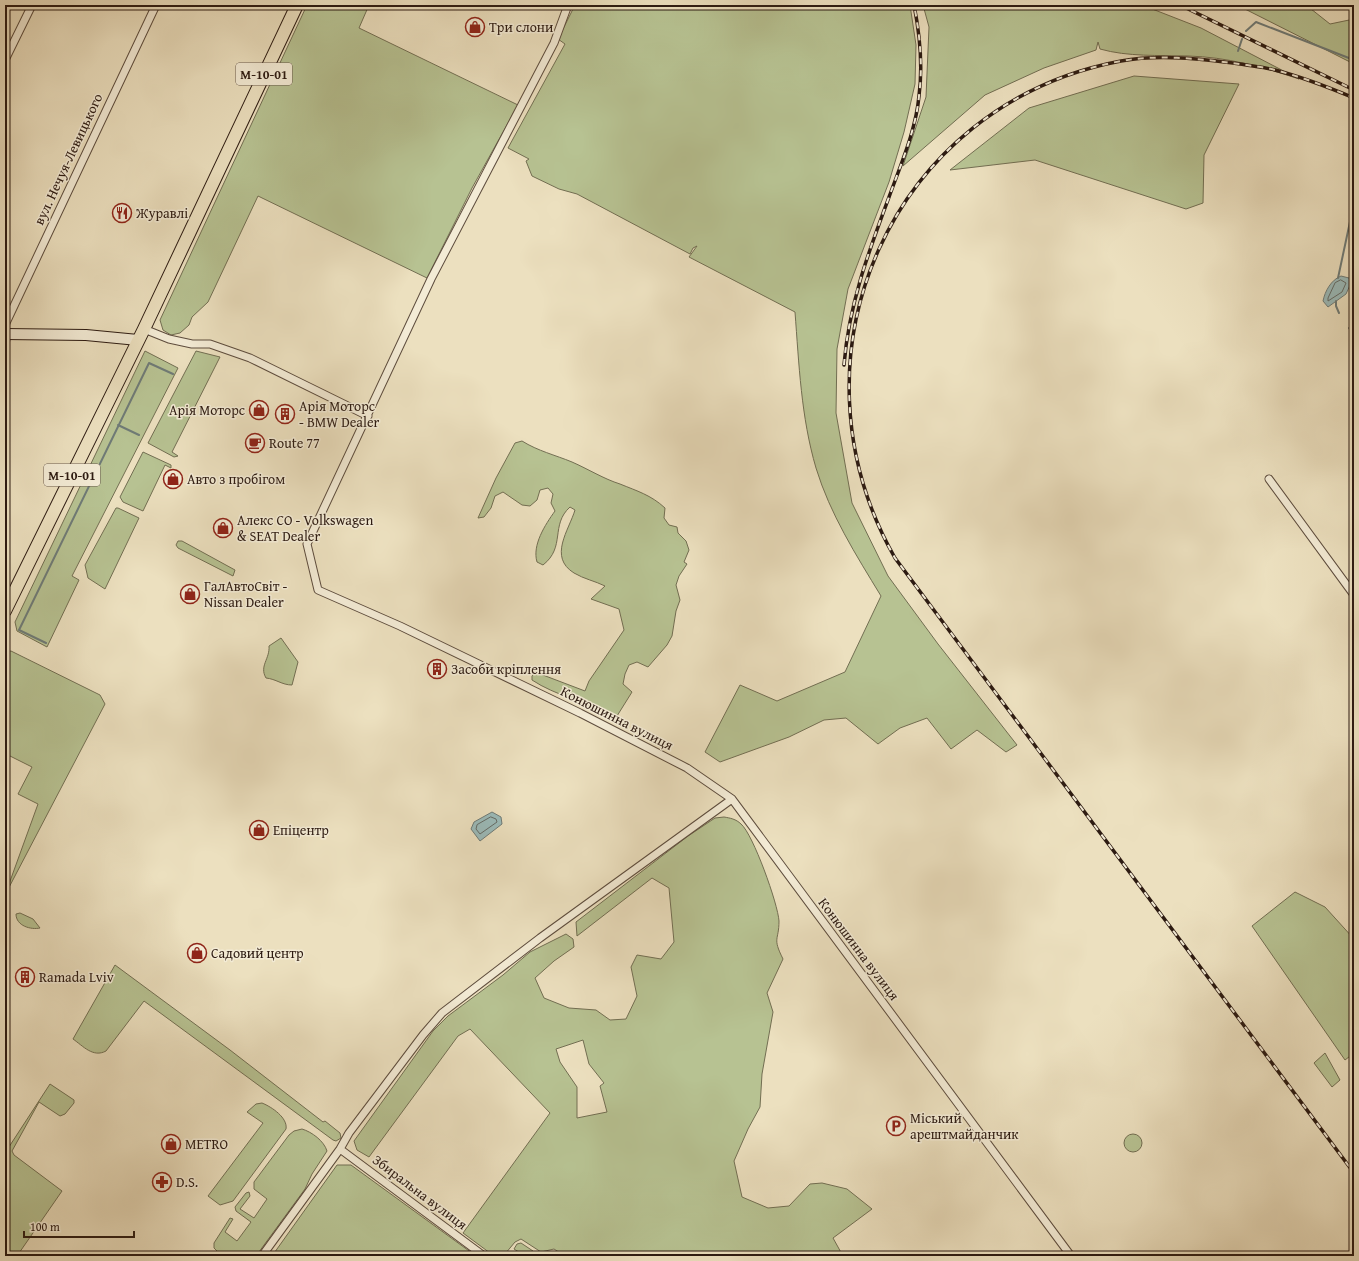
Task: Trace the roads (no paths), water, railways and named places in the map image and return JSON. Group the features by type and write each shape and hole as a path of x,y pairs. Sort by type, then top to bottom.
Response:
{"highway":[{"name":"М-10-01","path":"5,610 144,329 297,5"}],"main road":[{"path":"6,335 86,335 138,340"}],"street":[{"path":"5,60 32,5"},
{"name":"вул. Нечуя-Левицького","path":"6,335 156,5"},
{"path":"144,329 169,339 192,344 210,344 250,358 368,416 431,279 554,43 568,5"},
{"name":"Конюшинна вулиця","path":"368,416 307,544 318,590 400,626 580,713 686,768 732,799 1071,1256"},
{"path":"1269,479 1354,595"},
{"path":"262,1256 340,1149 349,1133 423,1035 442,1013 540,938 732,799"},
{"name":"Збиральна вулиця","path":"340,1149 484,1256"}],"water":[{"path":"1341,276 1349,278 1351,283 1346,294 1328,307 1323,301 1325,293 1331,283"},
{"path":"492,812 501,817 502,824 480,841 471,829 474,822"}],"waterway":[{"path":"1246,31 1256,22 1354,60"},
{"path":"1238,51 1242,39"},
{"path":"1338,278 1354,203"},
{"path":"1336,301 1336,306 1339,313"},
{"path":"1349,328 1354,334"},
{"path":"46,643 19,630 149,363 173,374"},
{"path":"118,425 139,435"}],"railway":[{"path":"844,365 851,319 862,276 915,120 920,84 921,61 914,5"},
{"path":"1180,5 1354,90"},
{"path":"1354,98 1305,79 1271,69 1226,62 1181,58 1151,58 1121,61 1041,86 972,128 918,184 879,250 855,323 849,401 862,480 895,558 1354,1173"}],"place":[{"name":"Три слони","path":"475,27"},
{"name":"Журавлі","path":"122,213"},
{"name":"Арія Моторс","path":"259,410"},
{"name":"Арія Моторс - BMW Dealer","path":"285,414"},
{"name":"Route 77","path":"255,443"},
{"name":"Авто з пробігом","path":"173,479"},
{"name":"Алекс CO - Volkswagen & SEAT Dealer","path":"223,528"},
{"name":"ГалАвтоСвіт - Nissan Dealer","path":"190,594"},
{"name":"Засоби кріплення","path":"437,669"},
{"name":"Епіцентр","path":"259,830"},
{"name":"Садовий центр","path":"197,953"},
{"name":"Ramada Lviv","path":"25,977"},
{"name":"Міський арештмайданчик","path":"896,1126"},
{"name":"METRO","path":"171,1144"},
{"name":"D.S.","path":"162,1182"}]}
